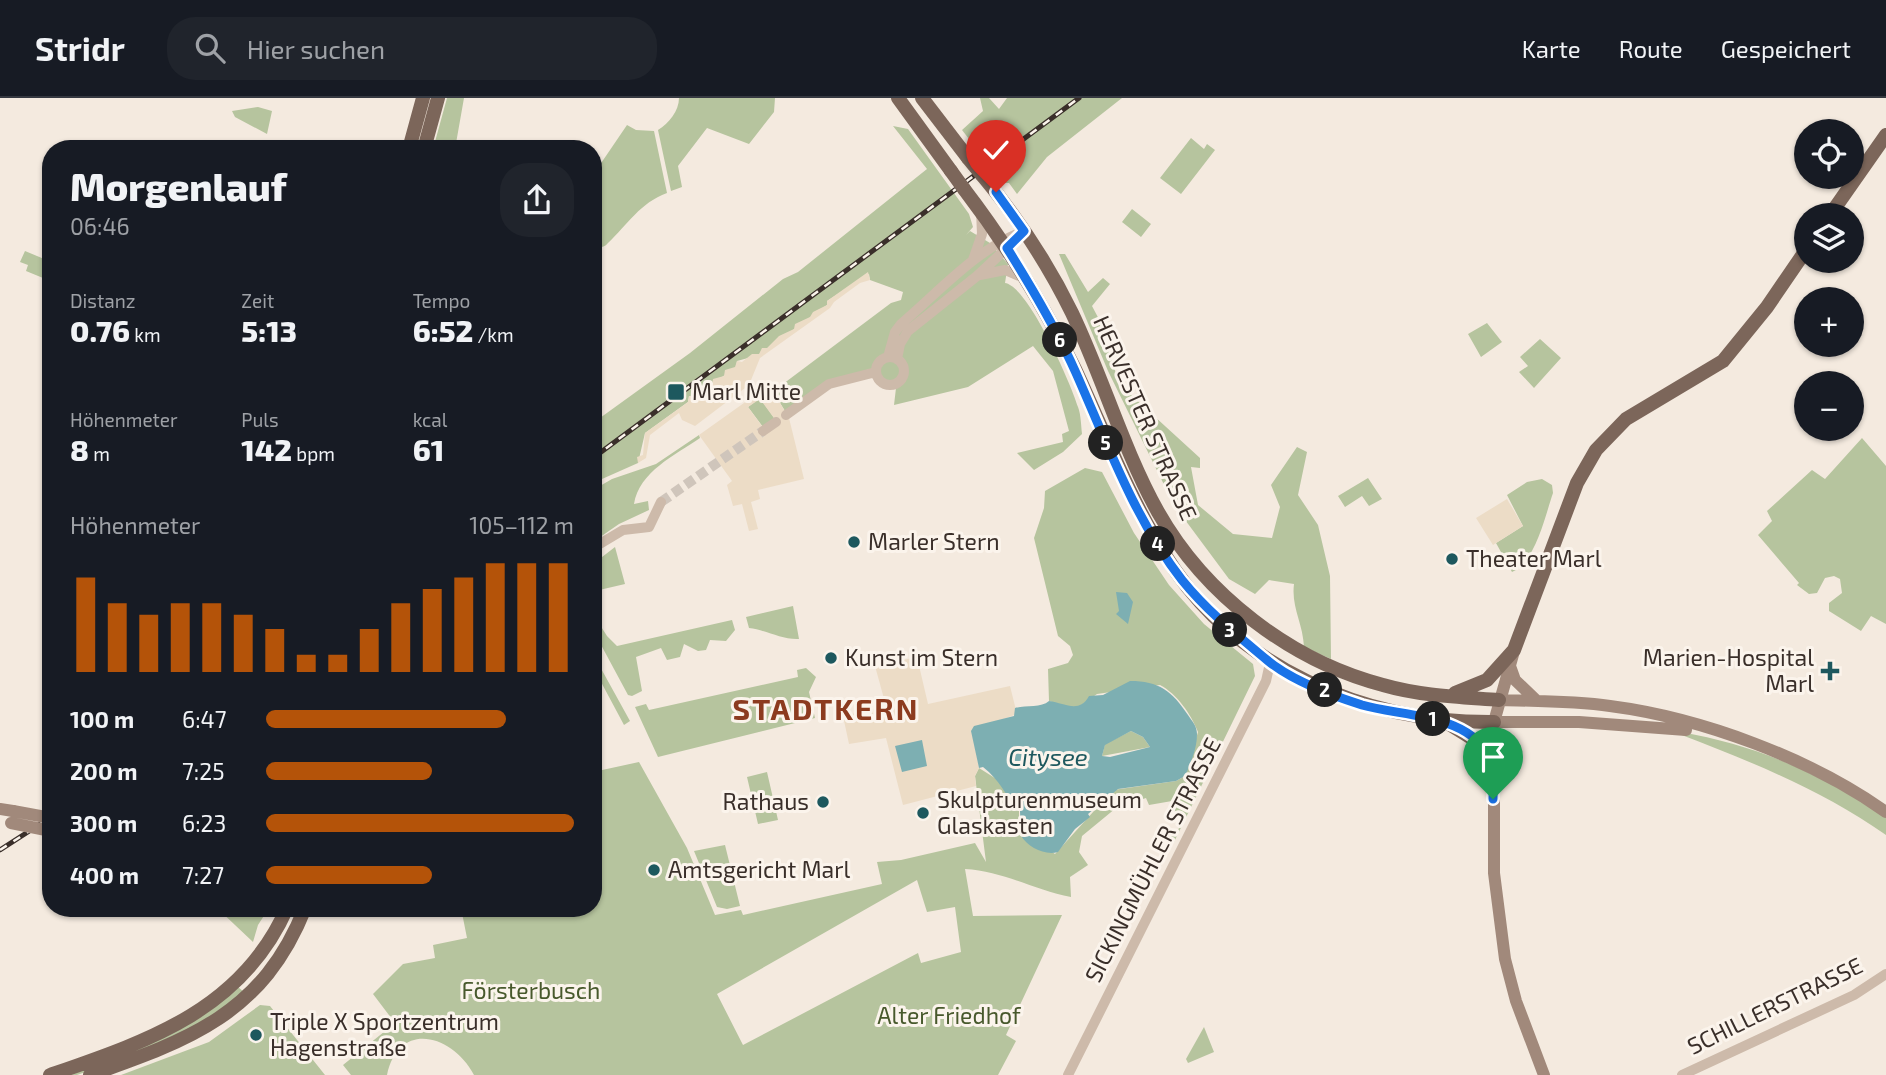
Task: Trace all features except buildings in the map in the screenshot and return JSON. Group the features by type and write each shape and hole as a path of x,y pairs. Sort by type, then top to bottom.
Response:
{"main road":[{"path":"411,140 423,98"},
{"path":"426,140 438,98"},
{"name":"HERVESTER STRASSE","path":"898,98 1001,239 1027,280 1075,370 1107,444 1166,556 1215,617 1270,663 1362,705 1442,720 1617,724 1729,735"},
{"name":"HERVESTER STRASSE","path":"922,98 1024,231 1071,312 1157,510 1182,550 1240,607 1306,656 1385,686 1444,696 1621,707 1729,735 1807,765 1886,812"},
{"path":"1838,203 1886,135"},
{"path":"1544,1075 1516,1001 1498,918 1494,873 1494,722 1514,650 1577,483 1596,450 1626,419 1723,360 1767,307 1794,268"},
{"path":"1444,696 1487,680 1514,650"},
{"path":"1510,666 1515,680 1537,701"},
{"path":"1442,720 1475,740 1493,765"},
{"path":"6,816 42,818"},
{"path":"6,816 42,828"},
{"path":"50,1075 159,1034 211,1003 249,971 262,954 282,917"},
{"path":"90,1075 185,1039 232,1011 273,967 301,917"}],"street":[{"path":"972,261 982,234 981,211"},
{"path":"876,372 884,383 896,383 903,370 893,358 895,332 972,261 1001,239 1024,231"},
{"path":"876,372 878,364 893,358 908,331 977,276 1001,239"},
{"path":"977,276 1005,270 1027,280"},
{"path":"786,415 829,384 876,372"},
{"path":"764,431 776,422"},
{"path":"602,543 623,530 649,527 661,502"},
{"name":"SICKINGMÜHLER STRASSE","path":"1068,1075 1266,681 1270,663"},
{"name":"SCHILLERSTRASSE","path":"1682,1075 1854,995 1886,974"}],"green space":[{"path":"447,98 464,98 457,140 435,140"},
{"path":"679,98 775,98 774,112 749,144 707,128 678,166 682,187 671,191 658,130 673,116"},
{"path":"980,98 989,98 999,109 1007,98 1122,98 1047,157 1017,194 1009,183 1003,183 962,130 983,111"},
{"path":"258,107 272,111 267,134 235,117 232,111"},
{"path":"627,125 636,130 654,131 667,193 649,202 602,246 602,162"},
{"path":"893,126 908,129 969,214 973,227 966,235 970,231 990,243 1008,264 1005,283 1025,300 1048,337 1074,395 1080,413 1082,434 1063,452 1034,470 1017,453 1063,442 1062,434 1069,431 1053,371 1033,346 968,387 894,405 896,388 869,369 785,411 771,388 775,390 891,303 901,300 903,292 870,280 869,274 827,301 827,305 759,355 737,361 736,367 694,397 689,396 688,402 645,433 638,463 602,479 602,417 690,353 783,279 798,272 927,169"},
{"path":"1191,138 1204,149 1207,144 1215,150 1181,194 1160,178"},
{"path":"1132,209 1151,224 1141,237 1122,222"},
{"path":"25,251 42,258 42,278 26,271 28,265 20,262"},
{"path":"1059,254 1065,254 1088,292 1103,278 1110,284 1092,306 1101,323 1119,384 1200,458 1200,468 1191,467 1198,505 1233,534 1272,538 1280,507 1271,485 1297,447 1307,452 1298,495 1318,525 1330,576 1331,659 1304,647 1294,600 1294,584 1269,580 1255,594 1229,579 1174,505 1108,371"},
{"path":"1487,323 1502,342 1481,357 1468,334"},
{"path":"1540,339 1561,358 1534,388 1519,372 1528,366 1520,357"},
{"path":"760,398 775,419 763,427 748,407"},
{"path":"699,435 700,438 660,465 643,483 634,504 648,501 649,510 619,524 602,536 602,485 656,464"},
{"path":"1864,440 1886,466 1886,624 1871,616 1861,631 1829,611 1829,603 1842,593 1840,579 1834,576 1825,578 1817,593 1809,594 1797,585 1799,583 1758,535 1772,521 1767,511 1812,470 1825,479 1859,441"},
{"path":"1085,468 1102,472 1134,533 1169,585 1204,624 1253,664 1255,676 1174,842 1169,836 1176,834 1180,826 1172,801 1149,805 1146,798 1116,808 1082,836 1079,852 1088,865 1070,877 1071,897 992,873 965,869 973,916 1062,915 1006,1035 1016,1041 998,1075 474,1075 465,1061 453,1050 427,1039 414,1040 403,1046 393,1057 387,1075 351,1075 343,1065 395,1023 373,994 403,964 435,958 433,945 467,938 463,917 602,917 602,770 639,762 687,848 715,915 741,910 743,915 882,884 877,862 901,860 975,843 986,862 975,776 979,768 998,780 1019,809 1019,829 1055,854 1113,790 1176,781 1185,776 1198,732 1183,705 1160,685 1097,694 1080,706 1071,708 1049,701 1048,669 1068,663 1073,655 1070,646 1058,636 1034,538 1044,508 1045,491","holes":["917,880 927,912 955,907 961,952 921,963 918,953 743,1045 717,994"]},
{"path":"1368,478 1382,499 1369,506 1362,496 1345,507 1338,496"},
{"path":"1542,479 1552,485 1553,493 1543,525 1527,558 1512,572 1496,543 1523,526 1507,495 1527,482"},
{"path":"615,547 625,584 602,589 602,557"},
{"path":"793,606 799,639 749,628 746,617"},
{"path":"732,620 735,630 726,641 710,640 706,650 698,651 684,644 680,657 667,660 661,648 636,657 642,691 628,695 602,647 602,628 617,646"},
{"path":"806,668 816,677 809,692 815,718 658,757 635,707 646,704 649,710 798,677 797,670"},
{"path":"602,670 630,721 624,725 602,684"},
{"path":"1131,731 1143,737 1150,747 1102,756 1105,744"},
{"path":"1680,732 1763,753 1812,774 1886,817 1886,835 1812,791 1760,766 1679,734"},
{"path":"767,772 778,820 758,824 747,777"},
{"path":"725,845 740,906 727,909 717,907 694,851"},
{"path":"227,917 263,917 253,942"},
{"path":"238,987 244,992 226,1007 186,1032 77,1075 65,1075"},
{"name":"Triple X Sportzentrum Hagenstraße","path":"260,1005 270,1006 325,1075 121,1075 209,1042"},
{"path":"1204,1027 1214,1052 1188,1063 1186,1059"}],"shaded area":[{"path":"868,272 870,280 860,283 760,358 749,385 695,426 682,420 679,413 650,435 646,458 638,463 637,457 643,455 645,433 688,402 689,396 695,397 701,388 712,384 713,379 724,376 725,370 735,367 737,361 742,362 752,354 759,354 762,348 767,348 779,336 794,329 795,324 827,305 827,301"},
{"path":"771,388 789,418 804,479 758,490 760,499 751,502 758,529 749,531 742,504 733,506 727,485 732,481 699,435 758,393","holes":["760,399 779,425 767,433 748,407"]},
{"path":"1507,499 1523,526 1493,545 1476,518"},
{"path":"917,657 928,704 1010,686 1017,714 972,731 979,768 975,776 976,786 903,805 886,738 849,744 843,716 886,706 875,666"}],"water":[{"path":"1116,592 1127,593 1133,602 1128,624 1116,614 1119,611"},
{"name":"Citysee","path":"1130,681 1157,685 1170,694 1197,731 1195,750 1185,776 1176,781 1118,789 1088,814 1090,817 1075,829 1058,852 1037,850 1021,836 1020,811 989,772 983,767 979,768 971,731 974,726 1014,716 1015,708 1038,706 1049,701 1076,706 1081,705 1089,696 1103,695","holes":["1131,731 1143,737 1150,747 1110,757 1102,756 1105,745"]},
{"path":"922,740 927,766 902,772 895,746"}],"tunnel":[{"path":"661,502 763,431"}],"railway":[{"path":"602,451 1079,98"},
{"path":"0,850 42,823"}],"place":[{"name":"Marl Mitte","path":"676,392"},
{"name":"Marler Stern","path":"854,542"},
{"name":"Theater Marl","path":"1452,559"},
{"name":"Kunst im Stern","path":"831,658"},
{"name":"Marien-Hospital Marl","path":"1830,671"},
{"name":"Rathaus","path":"823,802"},
{"name":"Skulpturenmuseum Glaskasten","path":"923,813"},
{"name":"Amtsgericht Marl","path":"654,870"},
{"name":"Triple X Sportzentrum Hagenstraße","path":"256,1035"}],"district":[{"name":"STADTKERN","path":"826,710"}],"route":[{"path":"996,192 1024,231 1007,248 1049,319 1075,370 1102,434 1146,522 1182,580 1215,617 1286,673 1362,705 1442,720 1475,740 1489,755 1493,765 1493,799"}],"park label":[{"name":"Försterbusch","path":"531,991"},
{"name":"Alter Friedhof","path":"949,1016"}]}
